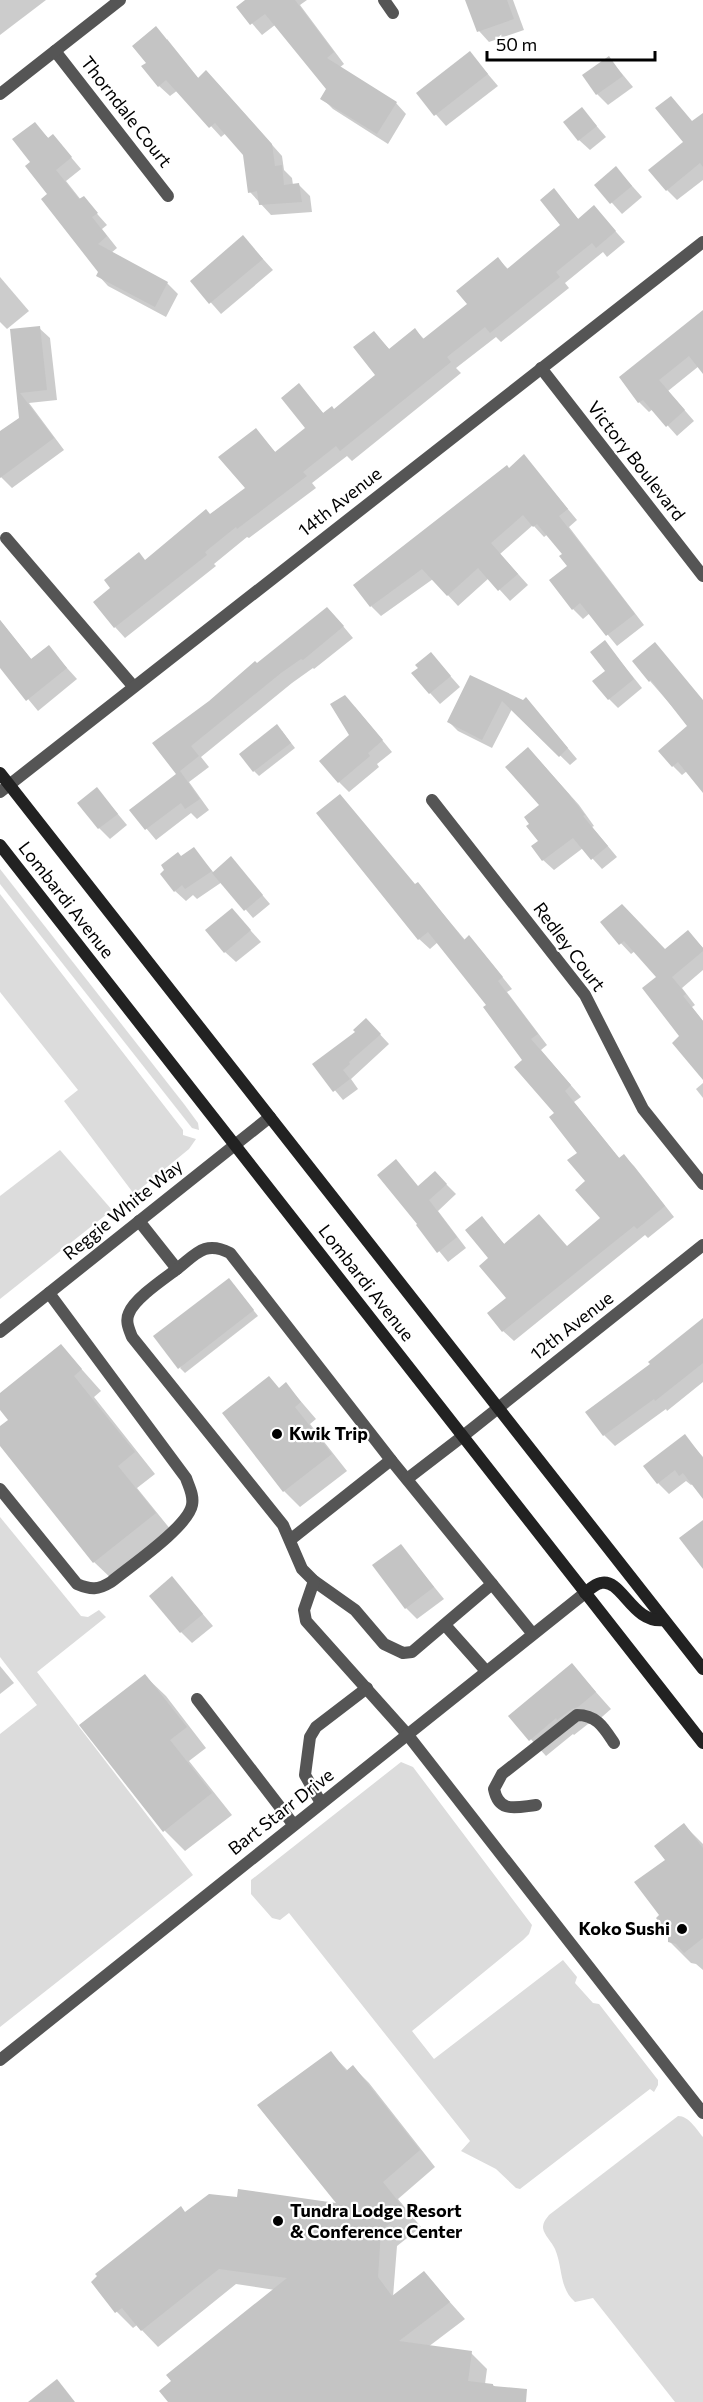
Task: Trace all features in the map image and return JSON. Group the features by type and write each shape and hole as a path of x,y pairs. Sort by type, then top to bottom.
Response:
{"main road":[{"name":"Lombardi Avenue","path":"0,773 4,788 270,1117 703,1669"},
{"name":"Lombardi Avenue","path":"0,845 703,1743"},
{"path":"585,1593 599,1583 608,1583 646,1618 664,1620"}],"street":[{"path":"0,94 120,0"},
{"path":"384,0 393,13"},
{"name":"Thorndale Court","path":"55,51 168,196"},
{"name":"14th Avenue","path":"4,788 703,242"},
{"name":"Victory Boulevard","path":"542,368 703,576"},
{"path":"6,538 133,686"},
{"name":"Redley Court","path":"432,800 585,995 643,1109 703,1185"},
{"name":"Reggie White Way","path":"0,1332 270,1117"},
{"path":"139,1221 177,1269"},
{"name":"12th Avenue","path":"407,1479 703,1245"},
{"path":"492,1584 412,1652 403,1653 384,1644 355,1610 314,1581 302,1569 283,1525 132,1337 127,1325 128,1314 134,1305 204,1248 217,1246 230,1253 391,1460 532,1633"},
{"path":"0,1489 77,1584 88,1589 99,1589 119,1575 176,1529 187,1518 192,1506 192,1494 186,1478 49,1293"},
{"path":"290,1540 391,1460"},
{"path":"314,1581 304,1610 306,1621 407,1734 703,2113"},
{"name":"Bart Starr Drive","path":"0,2060 532,1633 585,1593"},
{"path":"445,1625 486,1671"},
{"path":"321,1803 304,1775 310,1737 316,1727 367,1688"},
{"path":"197,1700 293,1824"},
{"path":"536,1805 511,1808 502,1805 496,1798 494,1789 502,1774 577,1716 585,1715 600,1722 614,1743"}],"shaded area":[{"path":"0,869 184,1104 198,1123 199,1130 192,1128 0,884"},
{"path":"0,894 183,1130 183,1135 196,1139 189,1149 134,1194 64,1101 78,1090 0,992"},
{"path":"60,1150 112,1210 0,1299 0,1196"},
{"path":"0,1517 81,1616 88,1617 99,1610 106,1617 37,1672 193,1875 0,2027 0,1734 37,1705 0,1657"},
{"path":"401,1762 413,1767 532,1925 529,1934 523,1940 412,2031 434,2059 563,1960 577,1977 575,1983 593,2003 599,2004 658,2080 654,2092 650,2089 520,2189 496,2169 461,2151 470,2141 289,1913 280,1920 272,1918 251,1894 251,1880"},
{"path":"678,2116 689,2121 703,2137 703,2402 675,2402 593,2298 575,2302 566,2290 558,2256 543,2228 549,2215"}],"building":[{"path":"245,0 295,0 334,52 327,58 397,102 377,134 320,99 326,89 265,14 250,25 236,7"},
{"path":"465,0 507,0 514,19 477,32"},
{"path":"156,26 198,78 206,70 272,144 275,166 282,165 284,185 299,183 302,202 259,205 257,191 248,193 243,155 215,123 209,128 166,80 158,87 141,66 146,63 132,46"},
{"path":"470,51 488,74 434,116 416,93"},
{"path":"609,56 623,76 596,95 582,75"},
{"path":"671,96 692,121 703,113 703,167 700,163 666,191 648,170 683,142 655,108"},
{"path":"582,107 597,126 578,141 563,122"},
{"path":"35,122 48,138 53,134 72,157 56,170 79,199 84,196 98,213 92,217 107,236 98,244 168,282 155,307 96,276 98,272 41,199 47,194 25,166 30,162 12,139"},
{"path":"616,166 632,186 610,204 594,185"},
{"path":"554,188 578,219 594,205 616,231 596,248 592,243 556,272 560,277 490,333 485,327 447,357 451,362 340,451 336,446 303,472 307,476 237,529 236,527 205,552 207,555 114,628 93,602 110,588 104,580 139,552 145,560 206,509 210,514 245,488 218,457 256,428 275,452 305,428 281,398 299,383 323,413 332,406 334,409 375,375 353,347 374,331 389,349 415,328 423,339 467,304 456,291 498,257 507,269 560,225 540,200"},
{"path":"243,235 263,259 209,304 190,281"},
{"path":"703,310 703,374 689,356 659,380 685,410 666,427 643,400 638,403 619,377"},
{"path":"40,326 47,390 20,393 54,438 0,478 0,431 19,418 10,329"},
{"path":"524,454 568,509 559,516 635,614 606,636 580,603 572,610 549,580 567,566 559,556 562,554 537,524 533,527 523,515 491,543 518,574 498,591 478,568 447,596 422,569 370,607 353,585 507,465 509,468"},
{"path":"327,607 344,626 303,660 301,659 281,673 191,746 199,756 180,771 200,799 185,809 181,803 145,830 129,810 176,774 152,743 209,701 255,661 257,663"},
{"path":"0,620 31,659 49,645 67,668 26,701 0,668"},
{"path":"605,640 634,679 608,700 592,681 605,671 590,652"},
{"path":"655,642 703,700 703,793 678,762 672,767 658,751 687,726 651,680 649,682 632,661"},
{"path":"431,652 451,676 429,694 411,673 418,668 415,665"},
{"path":"470,675 523,700 526,697 568,748 559,757 502,701 482,740 447,722"},
{"path":"345,695 383,740 368,753 370,756 338,783 319,761 349,735 330,704"},
{"path":"277,724 291,743 253,772 239,754"},
{"path":"528,747 568,793 585,815 583,816 608,846 591,860 573,838 542,861 531,846 538,841 526,826 529,824 524,817 539,805 505,767"},
{"path":"97,787 118,814 98,829 77,803"},
{"path":"340,794 415,884 418,882 464,940 469,935 503,977 498,981 538,1034 531,1039 571,1085 565,1091 619,1158 624,1154 665,1206 637,1229 634,1226 502,1332 487,1313 506,1298 479,1266 488,1258 465,1230 482,1216 504,1244 539,1214 567,1246 600,1218 575,1190 585,1181 567,1160 577,1153 549,1117 554,1113 514,1067 522,1060 483,1007 486,1005 428,932 418,940 316,813"},
{"path":"194,847 212,871 185,889 182,885 174,892 160,874 164,870 161,865 178,852 181,856"},
{"path":"231,856 263,895 244,911 212,873"},
{"path":"622,904 665,949 688,930 703,948 703,951 672,977 686,994 683,996 703,1021 703,1080 672,1043 679,1036 642,988 656,977 624,941 619,945 600,922"},
{"path":"232,908 251,930 224,953 205,930"},
{"path":"366,1018 381,1034 349,1062 350,1064 343,1070 350,1079 333,1092 312,1064 355,1032 353,1030"},
{"path":"396,1159 418,1186 435,1171 447,1184 429,1200 457,1237 437,1253 417,1224 377,1175"},
{"path":"229,1278 254,1310 178,1369 153,1336"},
{"path":"703,1318 703,1363 655,1401 654,1399 603,1436 585,1412 650,1364 648,1362"},
{"path":"61,1344 82,1369 74,1376 135,1452 118,1466 156,1513 93,1563 0,1446 0,1426 8,1420 0,1410 0,1393"},
{"name":"Kwik Trip","path":"269,1376 279,1388 286,1382 301,1402 295,1407 332,1454 283,1492 222,1413"},
{"path":"685,1434 703,1458 703,1499 683,1473 679,1476 675,1470 657,1484 643,1466"},
{"path":"703,1520 703,1569 679,1538"},
{"path":"401,1544 434,1587 405,1609 372,1565"},
{"path":"172,1576 203,1614 180,1633 149,1596"},
{"path":"572,1663 596,1692 578,1707 557,1720 556,1718 529,1741 508,1716"},
{"path":"145,1674 187,1727 170,1740 212,1793 163,1832 79,1725"},
{"path":"684,1823 703,1848 703,1938 684,1953 676,1944 668,1942 668,1933 656,1918 659,1915 634,1882 665,1860 654,1846"},
{"name":"Tundra Lodge Resort & Conference Center","path":"331,2051 346,2071 353,2065 420,2150 383,2182 406,2211 381,2230 378,2277 392,2296 424,2271 450,2302 399,2341 472,2351 468,2381 527,2389 526,2402 168,2402 159,2391 171,2381 166,2375 287,2278 219,2269 141,2331 122,2308 115,2313 91,2282 97,2276 95,2274 181,2206 185,2212 209,2194 237,2197 238,2189 336,2203 257,2105"},
{"path":"57,2379 75,2402 28,2402"}],"place":[{"name":"Kwik Trip","path":"277,1434"},
{"name":"Koko Sushi","path":"682,1929"},
{"name":"Tundra Lodge Resort & Conference Center","path":"278,2221"}]}
